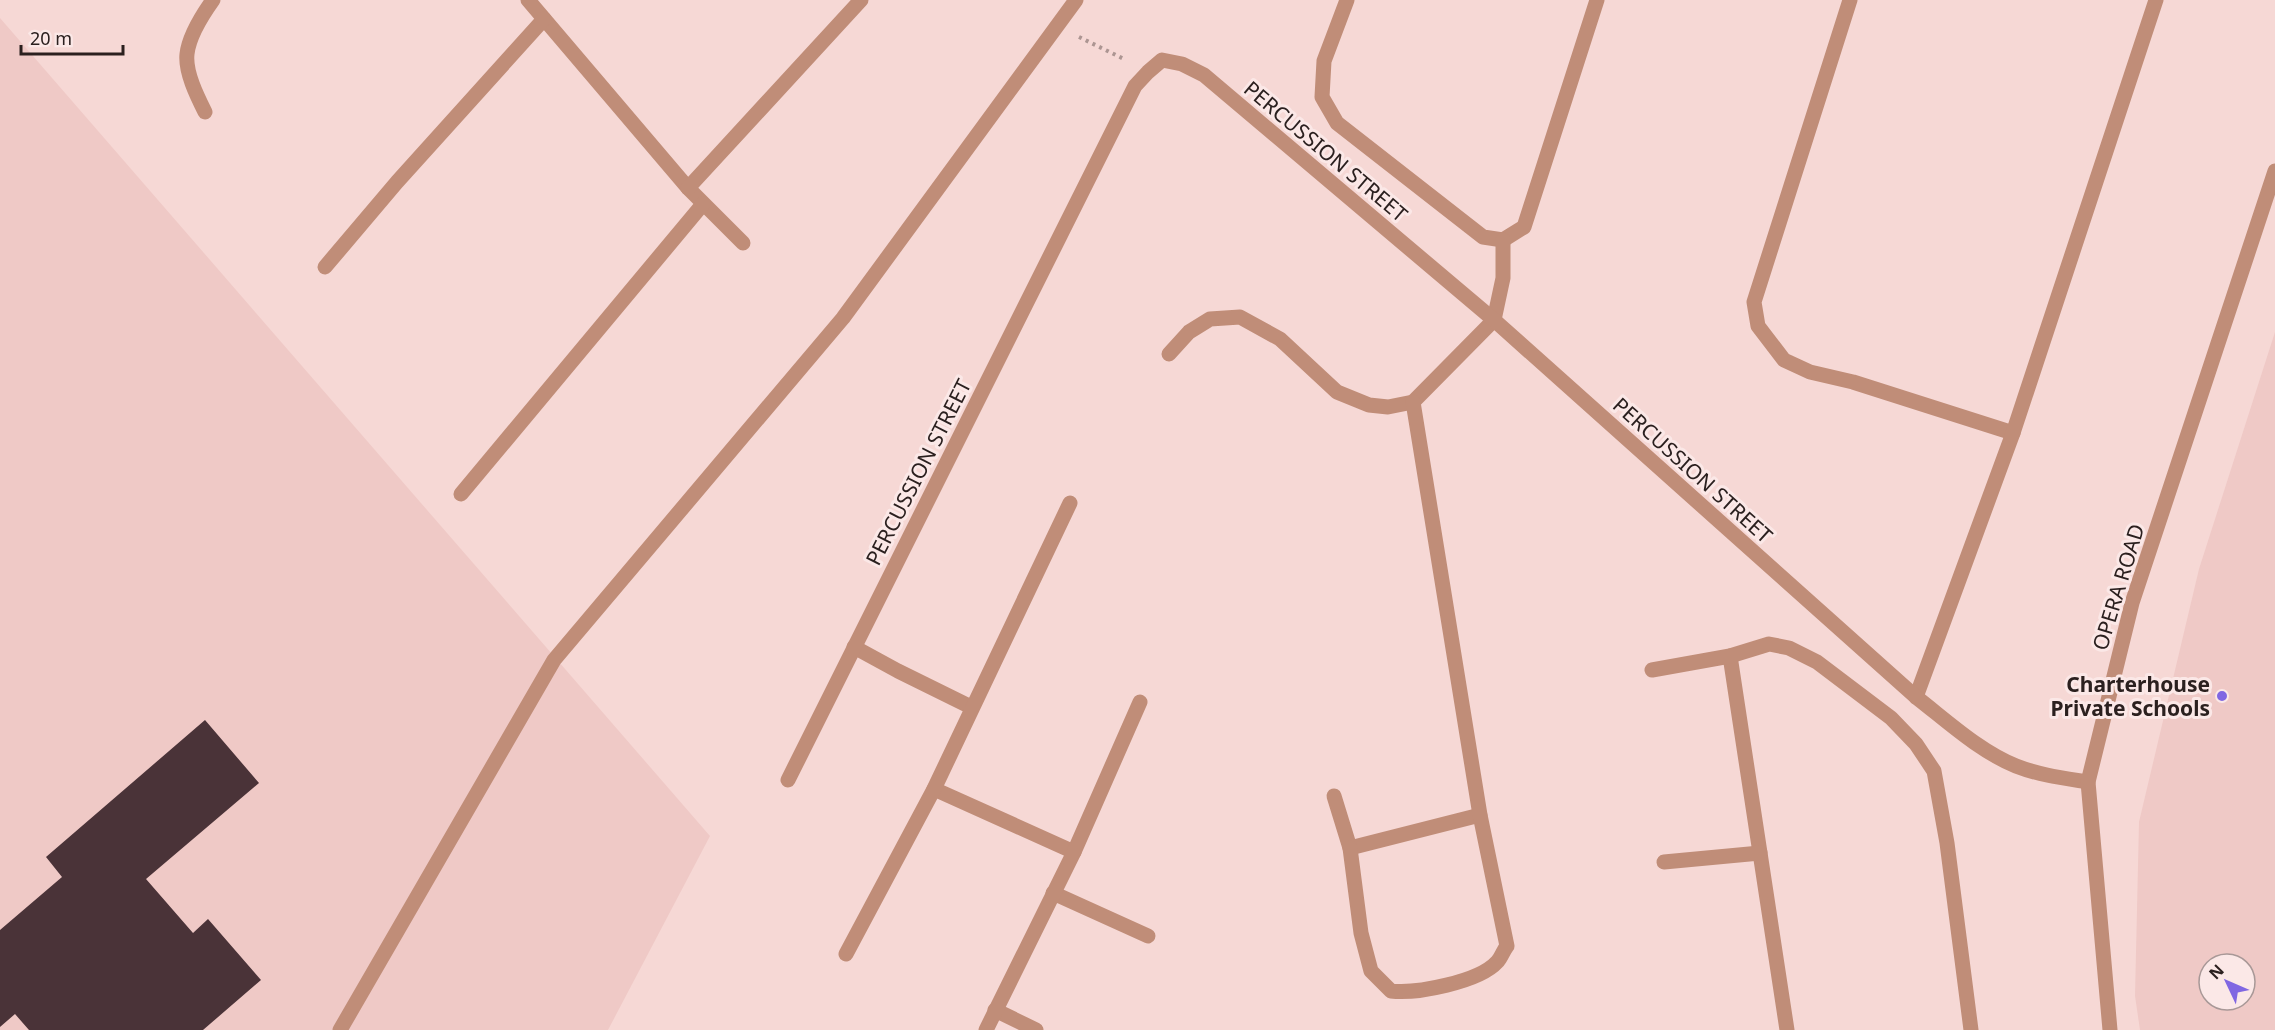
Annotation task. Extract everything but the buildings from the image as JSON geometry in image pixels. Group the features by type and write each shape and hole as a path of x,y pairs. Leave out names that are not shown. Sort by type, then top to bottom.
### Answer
{"street":[{"path":"205,112 193,90 187,54 199,20 213,0"},
{"path":"528,0 688,188 743,243"},
{"path":"688,188 861,0"},
{"path":"340,1030 554,660 843,318 1076,0"},
{"path":"1347,0 1324,61 1322,97 1337,123 1483,237 1503,240 1524,226 1597,0"},
{"path":"1850,0 1754,302 1758,326 1784,360 1810,372 1853,382 2013,433"},
{"path":"1916,698 2013,433 2156,0"},
{"path":"325,267 397,182 544,19"},
{"name":"PERCUSSION STREET","path":"788,780 1135,86 1162,60 1182,64 1204,75 1494,320 1916,698 1981,747 2014,765 2048,776 2088,782"},
{"name":"OPERA ROAD","path":"2110,1030 2088,782 2132,603 2270,200 2275,171"},
{"path":"461,494 703,204"},
{"path":"1169,354 1190,332 1210,319 1240,317 1280,339 1337,392 1369,405 1388,407 1413,402 1494,320 1503,279 1503,240"},
{"path":"1334,796 1350,848 1361,933 1371,971 1390,991 1406,993 1474,978 1496,962 1507,946 1480,815 1413,402"},
{"path":"846,954 934,789 1070,503"},
{"path":"1652,670 1730,656 1769,644 1789,648 1817,662 1891,718 1916,744 1934,771 1947,843 1971,1030"},
{"path":"854,647 971,707"},
{"path":"1730,656 1787,1030"},
{"path":"986,1030 1074,852 1140,702"},
{"path":"934,789 1074,852"},
{"path":"1350,848 1480,815"},
{"path":"1664,862 1760,853"},
{"path":"1053,893 1148,936"},
{"path":"995,1010 1036,1030"}],"path":[{"path":"1056,26 1148,72"}],"shaded area":[{"path":"0,18 710,836 608,1030 0,1030"},
{"name":"Charterhouse Private Schools","path":"2275,332 2275,1030 2140,1030 2135,996 2139,822 2199,569"}],"place":[{"name":"Charterhouse Private Schools","path":"2222,696"}]}
